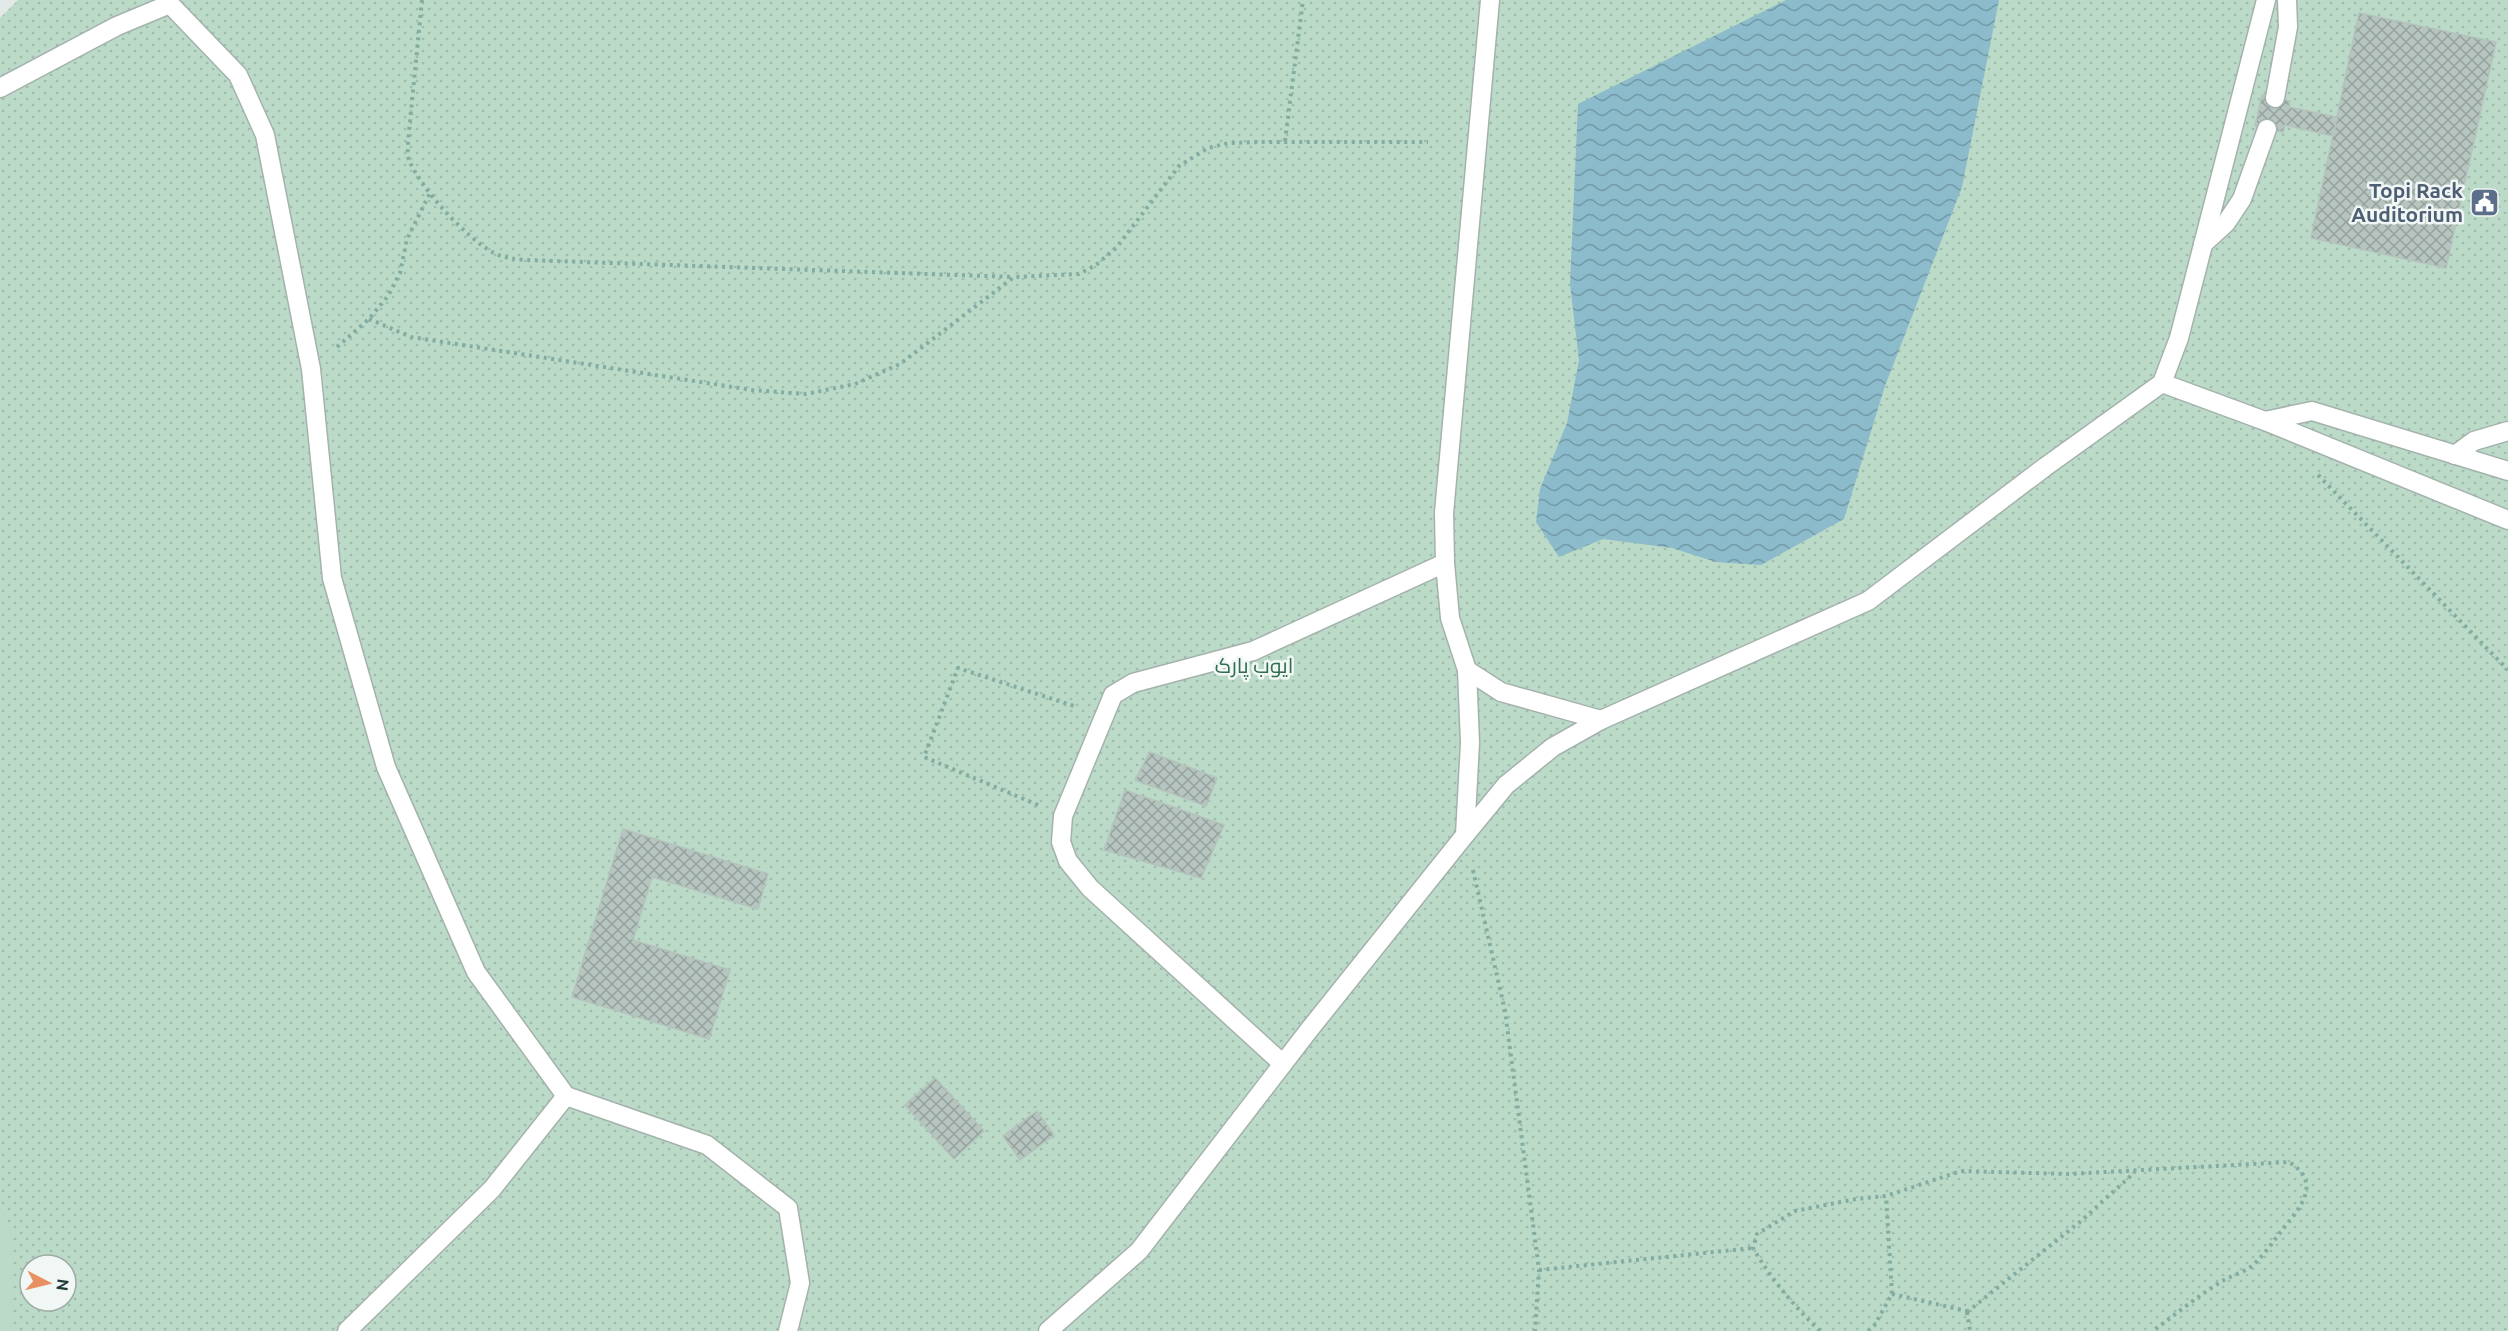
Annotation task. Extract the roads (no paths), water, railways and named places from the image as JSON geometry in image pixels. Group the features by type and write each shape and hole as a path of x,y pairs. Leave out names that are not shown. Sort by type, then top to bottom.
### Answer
{"street":[{"path":"1464,835 1470,743 1467,670 1450,618 1445,563 1444,513 1490,0"},
{"path":"1048,1331 1139,1251 1283,1064 1506,785 1553,747 1601,720 1868,601 2045,467 2162,383 2180,338 2266,0"},
{"path":"2275,98 2288,27 2288,0"},
{"path":"0,88 117,26 168,2 238,75 265,135 312,369 332,578 386,767 476,972 566,1096 707,1145 788,1209 800,1282 788,1331"},
{"path":"2203,244 2226,223 2242,199 2267,129"},
{"path":"2162,383 2265,421 2508,520"},
{"path":"2265,421 2312,411 2508,471"},
{"path":"2455,455 2474,441 2508,431"},
{"path":"1283,1064 1090,888 1068,861 1062,842 1063,816 1113,695 1133,683 1253,651 1445,563"},
{"path":"1467,670 1502,692 1601,720"},
{"path":"347,1331 492,1190 566,1096"}],"water":[{"path":"1786,0 1999,0 1962,187 1885,386 1844,519 1761,565 1716,562 1672,548 1603,539 1559,557 1536,522 1540,489 1567,423 1579,360 1570,284 1578,104"}],"place":[{"name":"Topi Rack Auditorium","path":"2484,203"}],"park label":[{"name":"ایوب پارک","path":"1254,666"}]}
